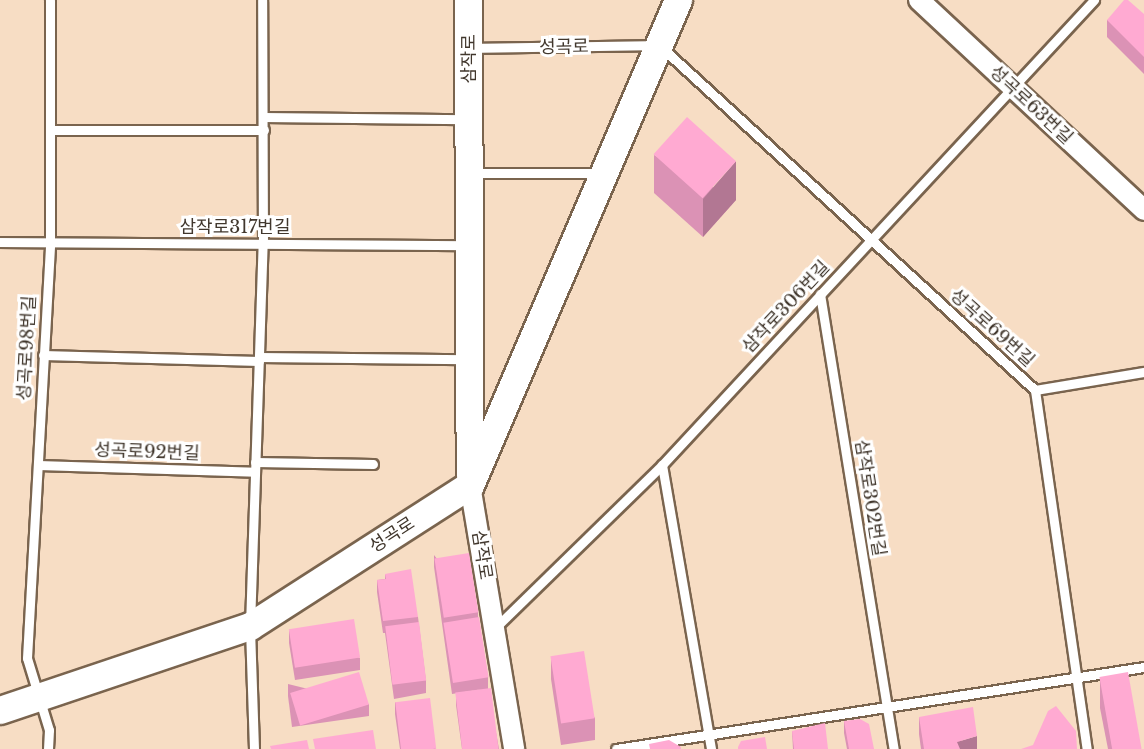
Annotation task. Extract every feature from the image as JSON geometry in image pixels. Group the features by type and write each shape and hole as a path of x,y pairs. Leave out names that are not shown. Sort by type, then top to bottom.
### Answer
{"street":[{"name":"삼작로","path":"468,0 470,485 514,749"},
{"path":"470,485 678,0"},
{"name":"성곡로63번길","path":"919,0 1144,210"},
{"name":"성곡로","path":"0,710 250,626 470,485"}],"lane":[{"name":"성곡로98번길","path":"48,749 49,730 27,658 50,242 50,0"},
{"path":"254,749 250,626 263,244 262,0"},
{"name":"삼작로306번길","path":"494,629 662,465 1094,0"},
{"name":"성곡로","path":"469,48 659,45"},
{"name":"성곡로69번길","path":"659,45 1035,390 1087,749"},
{"path":"263,117 469,119"},
{"path":"50,130 264,130"},
{"path":"469,173 604,173"},
{"name":"삼작로317번길","path":"0,242 470,245"},
{"name":"삼작로302번길","path":"820,294 894,749"},
{"path":"43,355 259,359 470,359"},
{"path":"1035,390 1144,372"},
{"name":"성곡로92번길","path":"38,465 255,467 373,464"},
{"path":"662,465 711,749"},
{"path":"616,749 1144,667"}],"building":[{"path":"1124,0 1128,0 1144,14 1144,57 1107,20"},
{"path":"687,117 736,161 703,198 654,154"},
{"path":"469,553 478,612 444,618 434,558"},
{"path":"411,569 418,617 383,621 377,580 386,579 385,574"},
{"path":"479,617 489,677 453,683 443,623"},
{"path":"354,619 360,658 295,668 289,629"},
{"path":"419,622 426,681 392,685 385,626"},
{"path":"584,651 595,718 561,723 550,656"},
{"path":"359,672 369,705 300,726 290,693"},
{"path":"1128,672 1142,749 1112,749 1099,677"},
{"path":"491,688 498,749 462,749 455,692"},
{"path":"430,698 436,749 401,749 395,702"},
{"path":"1056,706 1076,731 1077,749 1021,749 1033,745 1048,711"},
{"path":"973,707 977,736 957,742 960,749 924,749 919,717"},
{"path":"860,719 869,724 874,749 849,749 844,721"},
{"path":"825,723 828,749 794,749 792,731"},
{"path":"373,730 376,749 315,749 313,739"},
{"path":"765,737 767,749 738,749 741,741"},
{"path":"307,740 309,749 271,749 270,746"},
{"path":"669,740 681,749 650,749 649,744"}]}
